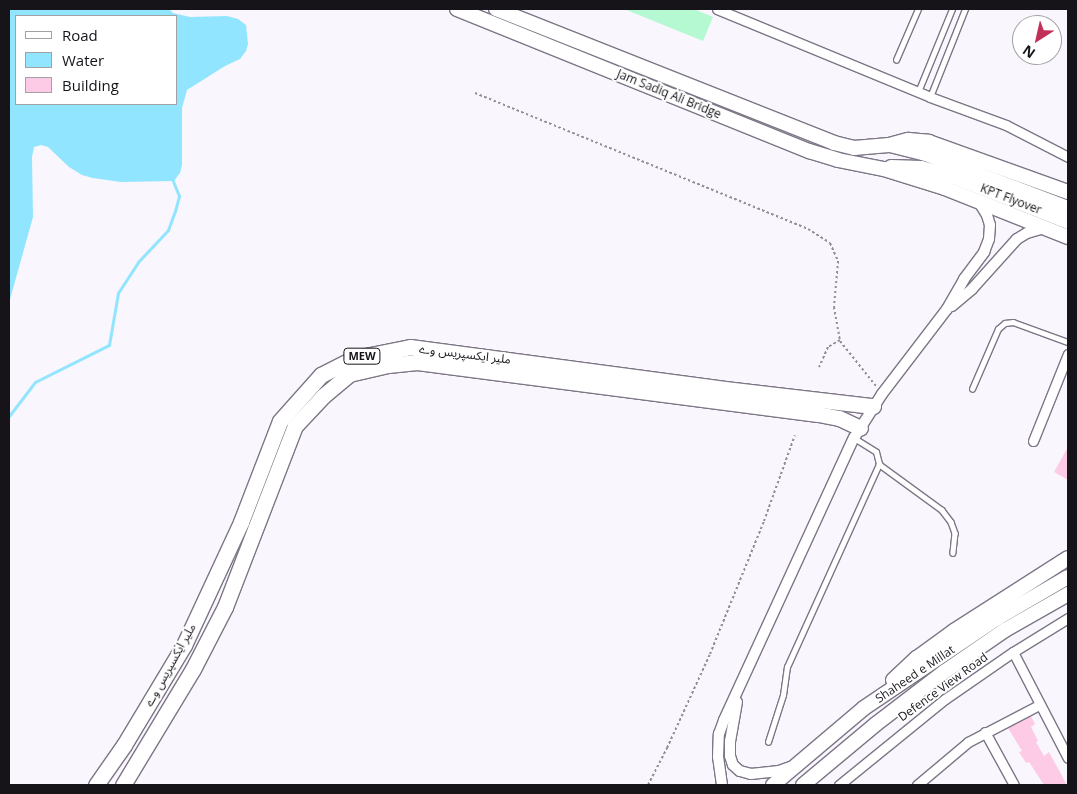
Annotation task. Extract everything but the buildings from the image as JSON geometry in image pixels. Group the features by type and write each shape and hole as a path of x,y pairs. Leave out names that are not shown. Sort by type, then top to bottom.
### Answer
{"highway":[{"name":"ملیر ایکسپریس وے","path":"96,785 124,744 184,645 241,522 280,421 321,374 355,358 410,347 725,389 878,400"},
{"name":"ملیر ایکسپریس وے","path":"123,785 193,669 225,607 295,426 323,396 349,374 388,365 417,362 818,414 839,418 857,433"}],"main road":[{"name":"Jam Sadiq Ali Bridge","path":"457,9 810,151 838,160 884,169"},
{"name":"Jam Sadiq Ali Bridge","path":"496,9 834,143 854,148 889,145"},
{"path":"889,145 908,140 929,142 1068,192"},
{"path":"889,145 923,153 954,171"},
{"path":"884,169 897,166 954,171"},
{"path":"884,169 945,188 1068,237"},
{"name":"KPT Flyover","path":"954,171 1068,208"},
{"name":"KPT Flyover","path":"954,171 1068,222"},
{"path":"864,708 917,658 990,606 1068,558"},
{"name":"Shaheed e Millat","path":"772,785 864,708 996,619 1065,579"},
{"name":"Shaheed e Millat","path":"804,785 876,724 944,672 1006,630 1068,594"}],"street":[{"path":"717,9 930,97 1006,125 1068,157"},
{"path":"722,785 718,757 719,734 857,433 878,400 947,310 964,279 984,252 989,239 987,215 979,202"},
{"path":"947,310 972,289 1017,239 1027,233 1045,228"},
{"path":"1033,441 1068,354"},
{"name":"Defence View Road","path":"839,785 945,699 1012,652 1068,618"},
{"path":"1012,652 1068,758"},
{"path":"738,694 730,742 730,756 733,765 740,771 763,774 778,771 799,763"},
{"path":"917,785 968,742 1039,705"},
{"path":"985,732 1014,785"}],"lane":[{"path":"896,60 918,9"},
{"path":"918,92 952,9"},
{"path":"930,97 965,9"},
{"path":"972,389 998,329 1005,324 1013,322 1068,342"},
{"path":"768,742 783,695 787,667 879,464 876,452 857,433"},
{"path":"879,464 942,510 951,522 955,533 953,553"}],"path":[{"path":"476,93 819,235 830,243 838,261 834,307 840,340 878,400"},
{"path":"819,367 828,347 840,340"},
{"path":"648,785 710,654 764,521 795,435"}],"green space":[{"path":"624,9 694,9 713,17 703,41"}],"water":[{"path":"9,9 169,9 173,13 190,17 227,16 238,19 246,25 248,44 246,51 240,59 225,66 187,90 182,108 182,165 180,173 174,181 121,182 93,178 82,175 69,167 48,147 41,145 34,147 32,157 33,217 9,303"}],"waterway":[{"path":"9,416 35,382 109,345 118,293 138,262 168,230 179,196 172,179"}]}
